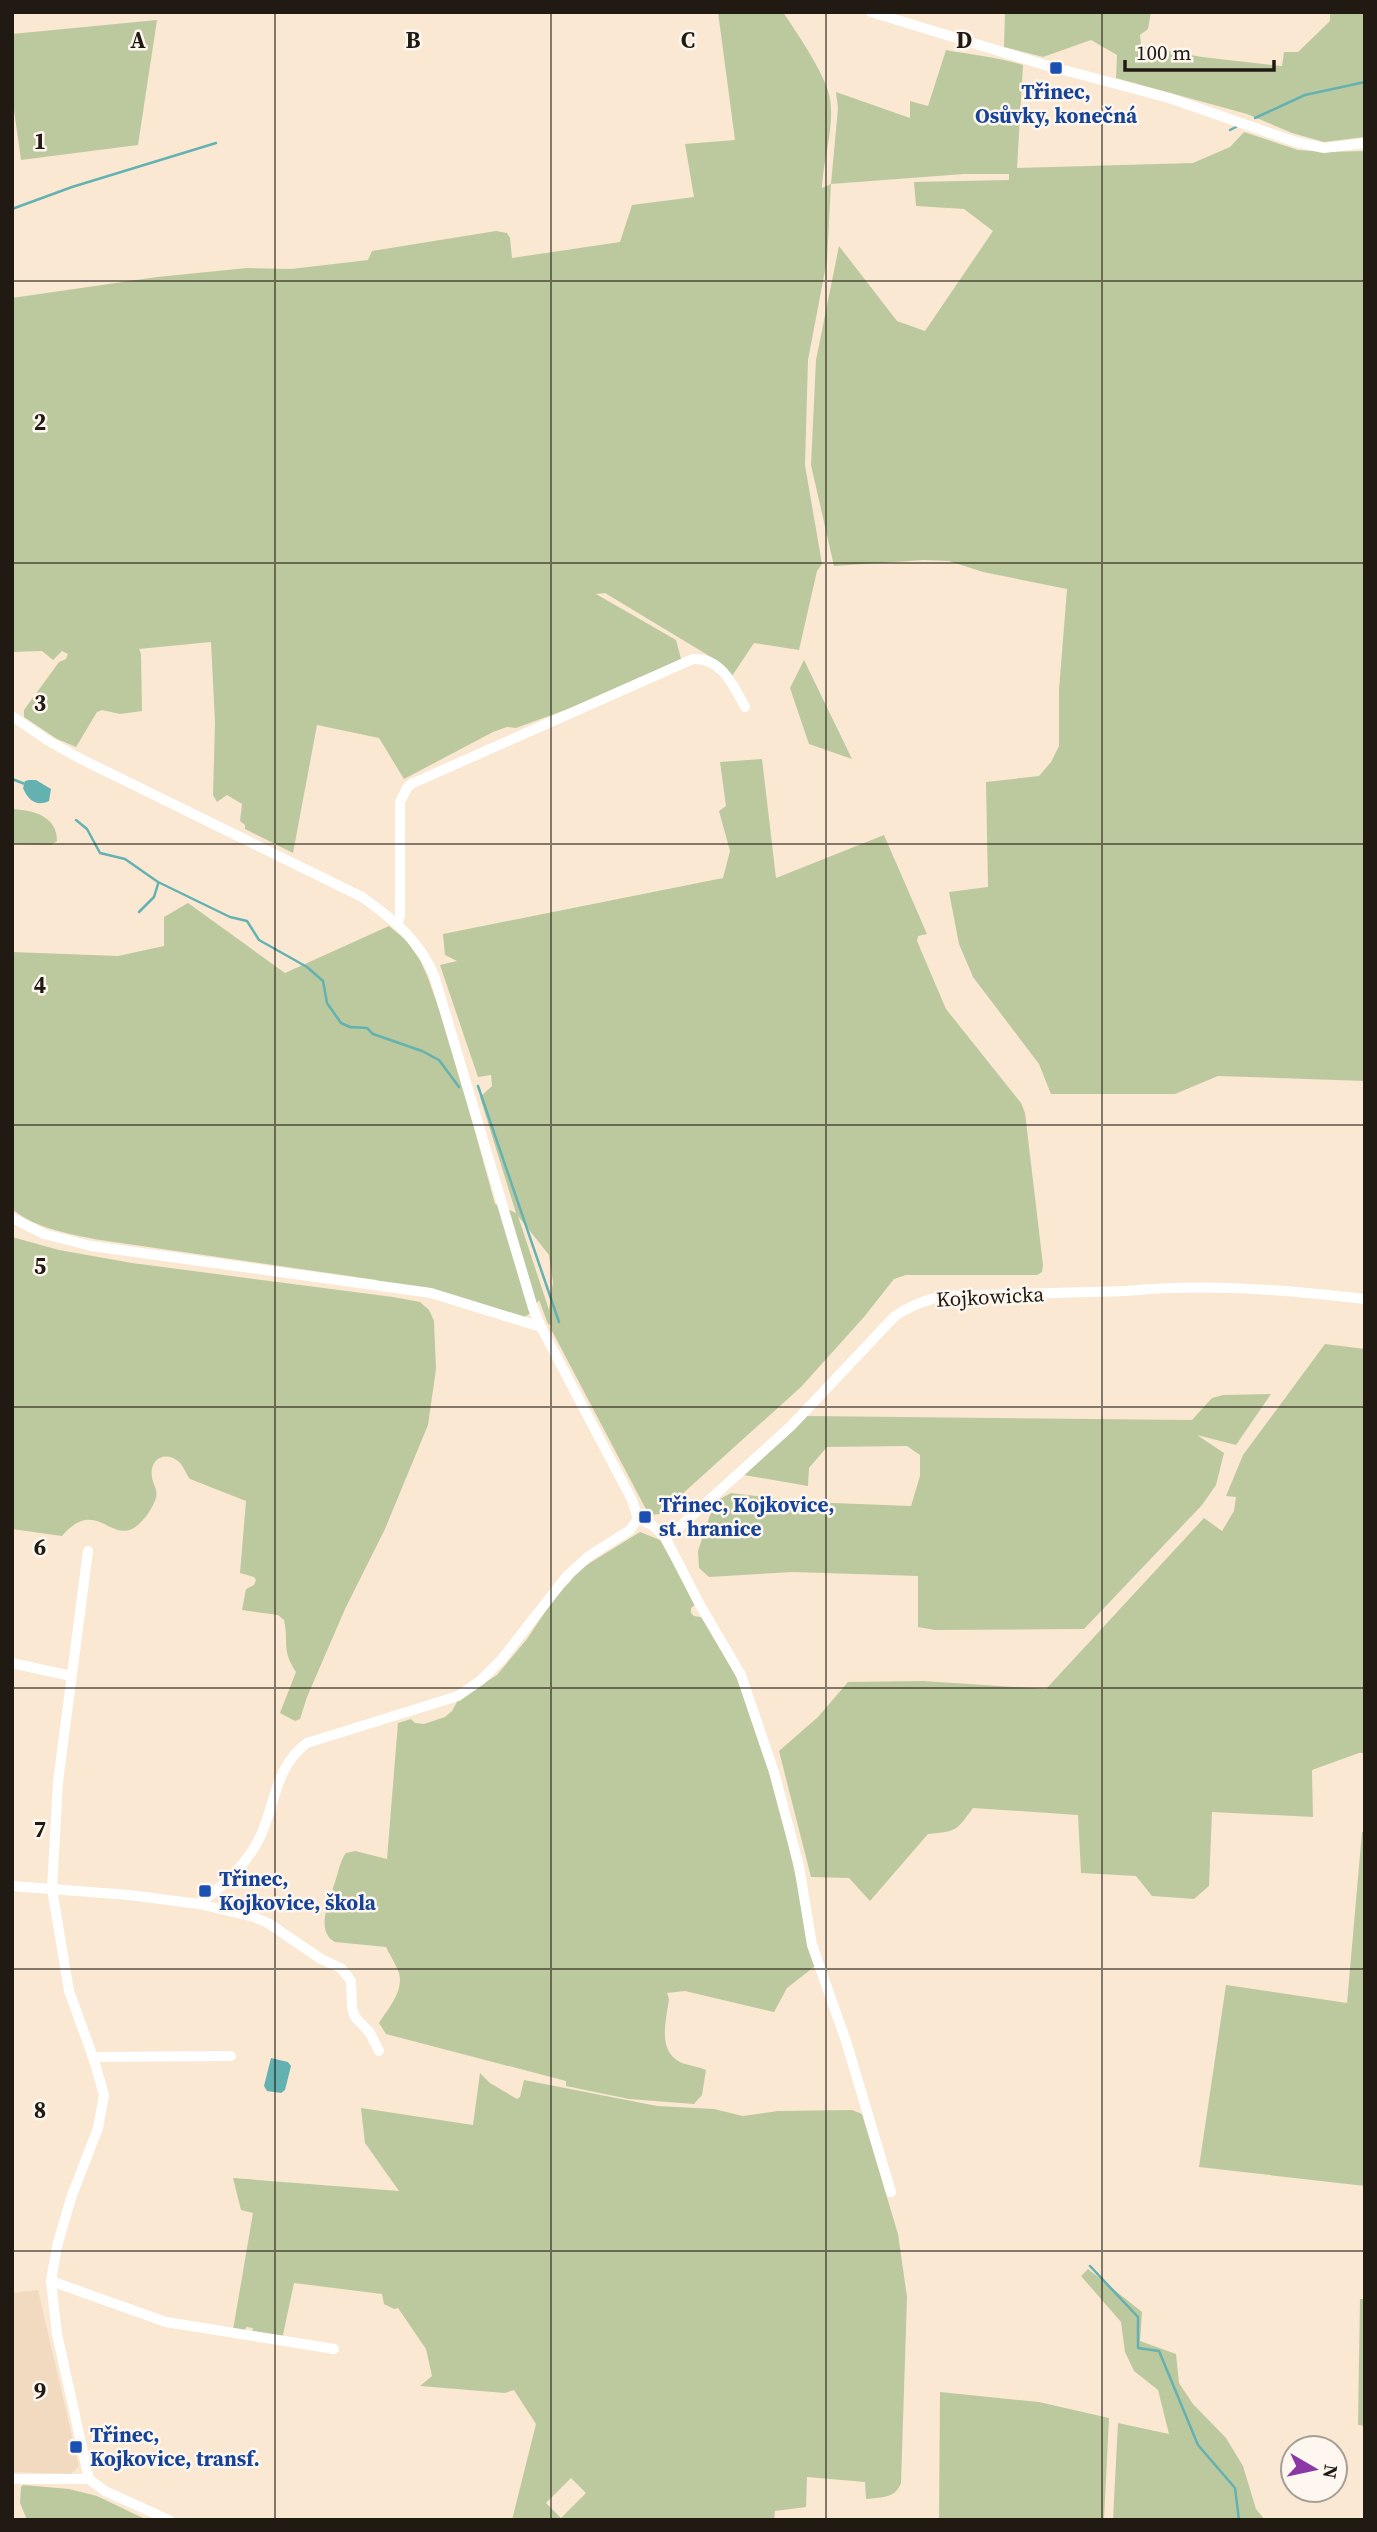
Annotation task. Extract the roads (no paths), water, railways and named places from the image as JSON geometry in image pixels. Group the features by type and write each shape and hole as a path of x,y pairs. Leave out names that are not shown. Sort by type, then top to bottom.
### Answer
{"street":[{"path":"871,12 1045,65 1169,98 1296,142 1324,148 1365,144"},
{"path":"398,923 400,802 411,784 693,659 708,661 726,673 745,707"},
{"path":"12,716 77,757 362,897 398,923 417,944 434,975 533,1308 541,1327 632,1500 638,1519 652,1525 665,1536 699,1605 741,1675 774,1772 799,1867 812,1945 846,2041 891,2192"},
{"path":"12,1217 44,1234 91,1246 431,1293 541,1327"},
{"name":"Kojkowicka","path":"665,1536 675,1531 791,1426 895,1316 927,1299 943,1296 1157,1288 1291,1292 1365,1299"},
{"path":"199,1904 247,1859 263,1831 278,1782 290,1757 307,1743 458,1696 481,1680 501,1660 566,1577 589,1556 630,1530 638,1519"},
{"path":"88,1551 58,1782 52,1889 69,1992 104,2095 98,2128 71,2198 57,2246 51,2281 57,2334 89,2479"},
{"path":"12,1663 71,1676"},
{"path":"12,1886 129,1895 199,1904 268,1923 321,1959 341,1968 351,1981 355,2017 370,2033 379,2051"},
{"path":"93,2057 231,2056"},
{"path":"51,2281 166,2322 334,2350"},
{"path":"12,2479 89,2479 105,2491 169,2520"}],"water":[{"path":"36,780 51,789 49,801 36,803 27,796 23,788 25,781"},
{"path":"271,2058 288,2062 291,2066 285,2090 281,2093 267,2091 264,2086"}],"waterway":[{"path":"1255,118 1305,95 1365,82"},
{"path":"1230,130 1236,127"},
{"path":"12,209 72,187 216,143"},
{"path":"12,779 25,784"},
{"path":"76,820 87,829 100,853 125,859 158,882 230,917 247,921 259,940 307,967 323,981 327,1003 341,1023 350,1027 367,1028 373,1034 422,1051 439,1060 459,1087"},
{"path":"139,912 154,897 158,884"},
{"path":"478,1086 559,1322"},
{"path":"1090,2266 1138,2317 1138,2348 1159,2351 1198,2445 1235,2488 1239,2520"}],"place":[{"name":"Třinec, Osůvky, konečná","path":"1056,68"},
{"name":"Třinec, Kojkovice, st. hranice","path":"645,1517"},
{"name":"Třinec, Kojkovice, škola","path":"205,1891"},
{"name":"Třinec, Kojkovice, transf.","path":"76,2447"}]}
